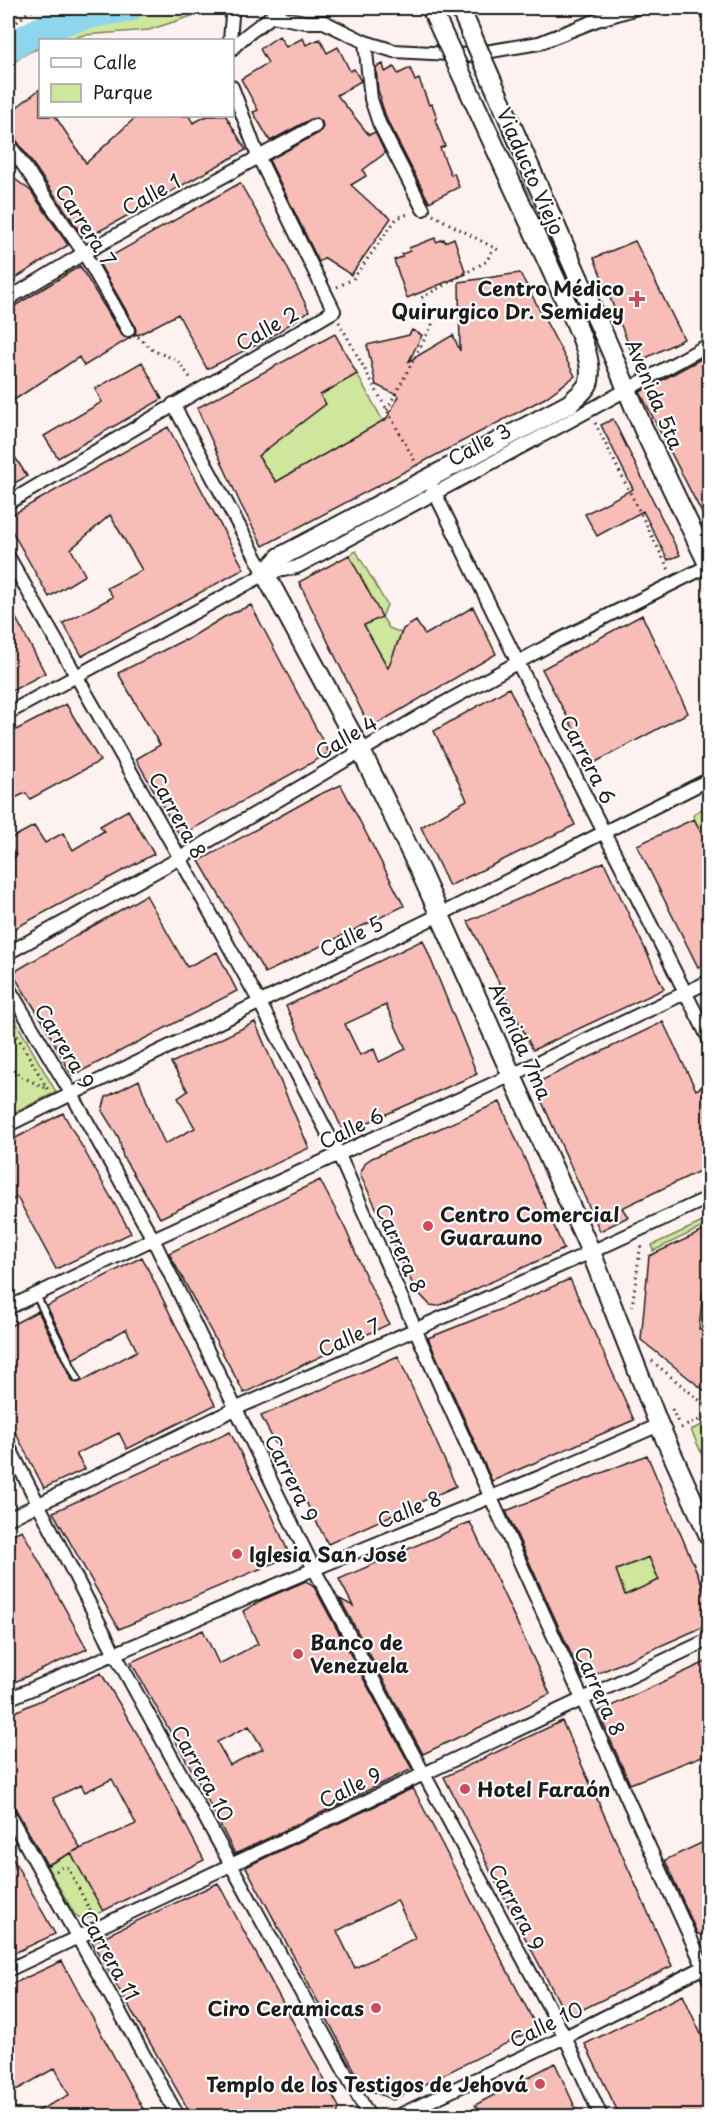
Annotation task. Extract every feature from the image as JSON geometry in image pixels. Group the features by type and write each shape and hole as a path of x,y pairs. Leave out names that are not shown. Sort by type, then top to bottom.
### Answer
{"street":[{"path":"230,8 230,39"},
{"name":"Viaducto Viejo","path":"431,8 588,355"},
{"name":"Viaducto Viejo","path":"460,8 575,270"},
{"path":"234,46 242,36 277,12 304,22 324,22 365,42 394,51 468,55 539,43 597,20 637,8"},
{"path":"365,42 371,99 379,123 423,209"},
{"path":"234,92 258,156 334,311"},
{"name":"Calle 1","path":"8,299 84,253 315,126"},
{"name":"Carrera 7","path":"8,143 84,253 128,330"},
{"name":"Avenida 5ta","path":"575,270 643,428 709,566"},
{"name":"Calle 2","path":"8,503 198,389 334,311"},
{"name":"Calle 3","path":"426,479 627,389 710,344"},
{"name":"Calle 3","path":"8,713 265,574 280,557 568,404 588,384 590,372 588,355"},
{"path":"173,404 265,574"},
{"name":"Carrera 6","path":"426,479 710,1041"},
{"name":"Carrera 8","path":"8,556 180,858 259,1001 339,1155 582,1700 706,1966 710,1981"},
{"name":"Calle 4","path":"8,952 180,858 361,751 421,711 709,566"},
{"name":"Avenida 7ma","path":"265,574 361,751 439,915 591,1252 659,1425 710,1538"},
{"name":"Calle 5","path":"8,1125 439,915 710,779"},
{"name":"Calle 6","path":"8,1308 710,981"},
{"name":"Carrera 9","path":"8,987 153,1239 314,1569 565,2037 601,2116"},
{"name":"Calle 7","path":"8,1519 237,1408 710,1197"},
{"name":"Calle 8","path":"8,1699 114,1652 491,1497 659,1425"},
{"name":"Carrera 10","path":"8,1446 114,1652 369,2116"},
{"name":"Calle 9","path":"8,1970 710,1639"},
{"name":"Carrera 11","path":"8,1813 178,2116"},
{"name":"Calle 10","path":"398,2116 565,2037 706,1966"}],"lane":[{"path":"36,1294 77,1378"}],"path":[{"path":"8,30 27,13 38,8"},
{"path":"325,293 353,279 397,218 423,209 500,251"},
{"path":"387,410 432,325 421,298 487,261 493,248"},
{"path":"334,311 426,479"},
{"path":"128,330 154,351 177,360 198,389"},
{"path":"592,416 670,572"},
{"path":"8,1020 48,1092 45,1087 8,1073"},
{"path":"8,1065 22,1077"},
{"path":"632,1307 641,1241"},
{"path":"652,1361 710,1409"},
{"path":"681,1428 710,1415"},
{"path":"51,1873 63,1867 68,1868 93,1916"}],"green space":[{"path":"71,8 211,8 149,30 84,35 70,39 39,39 39,48 8,66 8,25 20,37"},
{"path":"357,374 383,421 276,482 258,456 320,395"},
{"path":"356,551 387,605 382,617 389,628 401,633 396,646 398,685 364,625 381,617 349,555"},
{"path":"709,805 709,849 693,816"},
{"path":"8,1008 56,1092 8,1116"},
{"path":"709,1219 709,1224 653,1251 652,1245"},
{"path":"709,1422 709,1470 691,1430"},
{"path":"649,1557 666,1599 625,1595 616,1570"},
{"path":"71,1853 103,1911 84,1920 75,1915 47,1866"}],"building":[{"path":"279,36 286,47 303,38 306,45 320,39 327,53 338,47 350,71 354,69 361,81 337,95 369,135 375,132 385,153 363,170 366,176 351,185 391,218 351,275 325,258 319,262 269,160 319,133 323,127 322,122 316,118 311,119 270,141 253,112 258,110 241,79 268,63 260,49"},
{"path":"383,64 385,72 394,67 398,74 410,68 415,81 419,79 429,105 432,104 437,118 435,119 445,146 440,148 451,175 454,173 459,187 429,202 387,120 380,99 376,67"},
{"path":"39,90 39,117 56,117 86,163 136,117 190,117 193,123 205,117 227,117 246,150 85,239 15,138 8,133 8,114"},
{"path":"8,174 31,191 68,245 8,283"},
{"path":"240,183 279,251 309,311 266,340 207,369 178,314 134,336 135,326 99,263"},
{"path":"435,238 436,242 444,239 445,242 454,238 466,274 407,298 394,260 410,251 409,248"},
{"name":"Centro Médico Quirurgico Dr. Semidey","path":"635,241 684,339 636,363 594,258"},
{"path":"80,266 121,334 130,338 84,366 79,357 8,404 8,310"},
{"path":"520,273 575,376 545,398 263,546 241,505 197,408 335,334 357,374 320,395 326,404 258,456 276,482 384,420 385,422 399,396 376,385 367,345 409,335 412,330 422,335 409,361 453,335 460,351 459,282"},
{"path":"710,354 710,529 640,392"},
{"path":"142,362 162,399 58,458 44,436 102,402 95,389"},
{"path":"613,419 680,555 668,560 643,511 597,536 585,514 633,489 601,425"},
{"path":"168,427 244,569 82,656 63,623 113,597 107,588 142,570 110,515 71,549 85,575 49,597 8,524 8,517"},
{"path":"8,446 27,476 8,487"},
{"path":"349,555 382,617 364,625 388,668 403,629 416,621 425,635 473,607 496,654 370,728 299,582"},
{"path":"8,603 45,673 8,693"},
{"path":"251,605 329,753 180,836 136,759 160,745 118,673 185,641 224,617"},
{"path":"642,615 688,713 592,764 542,669"},
{"path":"509,688 575,825 449,886 421,827 467,800 434,731"},
{"path":"66,704 100,761 30,799 26,793 8,801 8,734"},
{"path":"341,785 404,906 265,973 199,861 318,795"},
{"path":"128,810 154,854 8,932 8,862 16,856 8,840 34,826 45,843 63,833 73,850 104,831 100,826"},
{"path":"694,819 710,849 710,962 698,967 637,845"},
{"path":"604,862 664,989 533,1050 468,921"},
{"path":"146,895 187,967 217,952 237,991 72,1076 42,1020 12,973"},
{"path":"423,940 477,1074 344,1133 286,1006","holes":["386,1005 406,1049 379,1062 374,1049 360,1055 345,1024"]},
{"path":"255,1022 309,1148 160,1218 123,1157 119,1138 102,1111 106,1097 139,1080 165,1144 195,1128 178,1098 188,1091 171,1063"},
{"path":"663,1022 696,1090 705,1085 710,1095 710,1166 622,1208 628,1217 600,1231 534,1084"},
{"path":"500,1102 564,1249 438,1306 430,1305 415,1289 360,1174 366,1162 372,1158"},
{"path":"63,1113 131,1233 56,1269 17,1197 8,1203 8,1142"},
{"path":"320,1180 346,1230 389,1324 244,1393 169,1253"},
{"path":"710,1228 710,1291 703,1290 699,1329 710,1335 710,1395 641,1340 649,1256"},
{"path":"142,1257 215,1405 127,1449 119,1433 76,1454 85,1469 44,1488 8,1418 8,1327 38,1311 72,1380 76,1383 80,1382 137,1351 126,1329 73,1359 47,1306"},
{"path":"570,1279 634,1420 492,1481 428,1338"},
{"path":"398,1356 456,1486 328,1544 261,1416"},
{"path":"230,1432 290,1556 119,1629 53,1512"},
{"path":"647,1455 710,1603 710,1624 583,1680 506,1511","holes":["649,1557 659,1580 625,1595 616,1570"]},
{"path":"470,1522 550,1694 423,1754 340,1599 353,1606 339,1579"},
{"path":"22,1530 87,1649 8,1685 8,1536"},
{"path":"306,1581 313,1585 412,1769 235,1854 198,1781 131,1662 203,1630 219,1664 258,1644 243,1611","holes":["249,1726 263,1749 230,1765 217,1742"]},
{"path":"710,1660 710,1753 630,1784 598,1712"},
{"path":"101,1673 141,1740 204,1860 103,1911 71,1853 47,1865 8,1795 8,1715","holes":["112,1779 136,1824 73,1852 80,1848 53,1798 81,1785 85,1792"]},
{"path":"562,1721 672,1966 567,2017 491,1873 444,1777"},
{"path":"413,1788 537,2028 393,2100 364,2088 246,1867","holes":["397,1900 415,1938 355,1968 337,1931"]},
{"path":"710,1839 710,1939 697,1933 665,1860"},
{"path":"8,1850 55,1934 8,1956"},
{"path":"218,1883 339,2107 337,2116 192,2116 92,1942"},
{"path":"62,1961 147,2116 28,2116 69,2095 55,2068 8,2095 8,1986"},
{"path":"683,1995 710,2054 710,2116 620,2116 585,2044"},
{"name":"Templo de los Testigos de Jehová","path":"555,2063 579,2116 483,2116 475,2105"}],"waterway":[{"path":"8,49 51,26 96,13 129,8"}],"place":[{"name":"Centro Médico Quirurgico Dr. Semidey","path":"637,299"},
{"name":"Centro Comercial Guarauno","path":"428,1226"},
{"name":"Iglesia San José","path":"237,1554"},
{"name":"Banco de Venezuela","path":"298,1654"},
{"name":"Hotel Faraón","path":"465,1789"},
{"name":"Ciro Ceramicas","path":"376,2008"},
{"name":"Templo de los Testigos de Jehová","path":"540,2084"}]}
